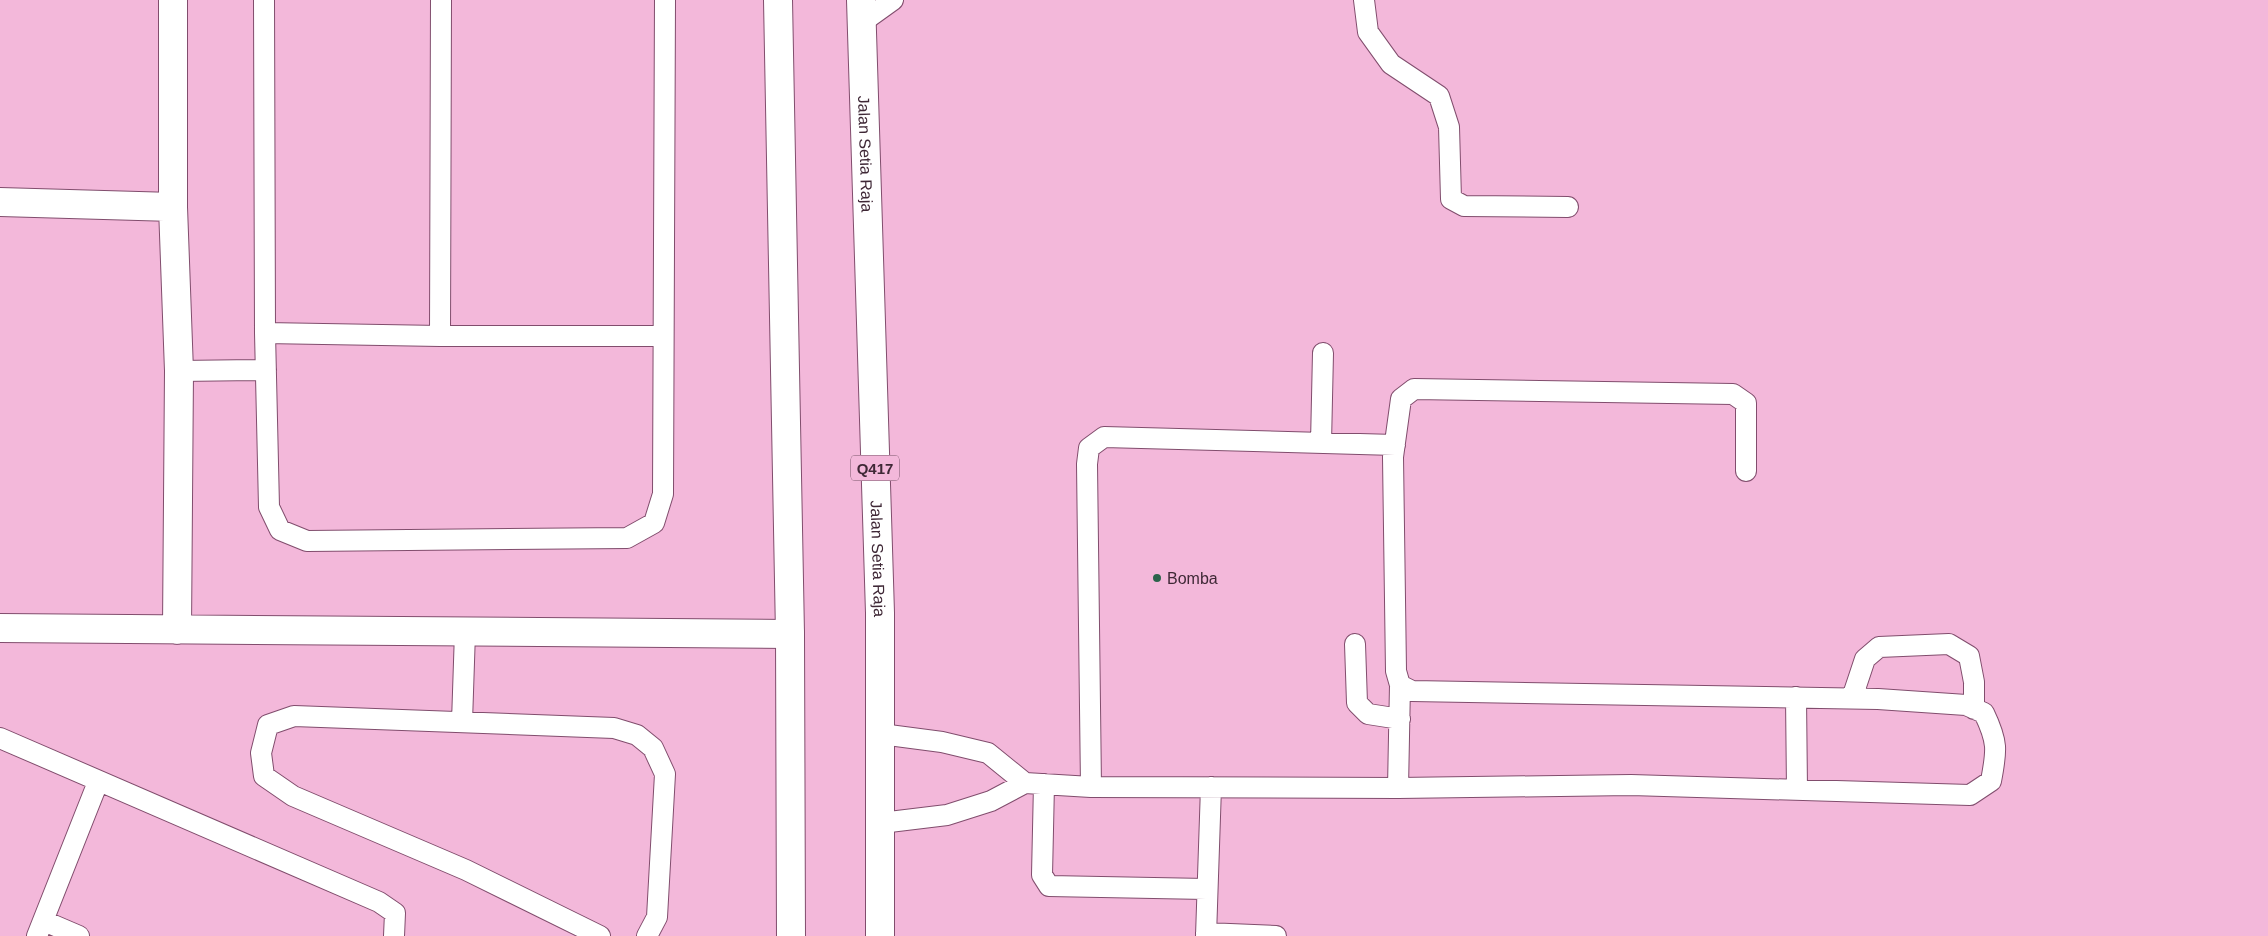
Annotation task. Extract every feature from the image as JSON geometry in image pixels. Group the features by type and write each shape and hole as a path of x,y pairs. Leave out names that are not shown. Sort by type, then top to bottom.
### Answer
{"main road":[{"path":"173,0 174,207 179,371 177,630"},
{"path":"778,0 790,634 791,936"},
{"name":"Jalan Setia Raja","path":"861,12 880,613 880,936"},
{"path":"0,202 174,207"},
{"path":"0,628 790,634"}],"lane":[{"path":"264,0 265,333 269,507 280,530 307,541 627,538 654,523 663,494 665,0"},
{"path":"440,336 441,0"},
{"path":"861,12 893,0"},
{"path":"1364,0 1368,32 1391,64 1439,96 1448,127 1451,199 1464,206 1568,207"},
{"path":"265,333 440,336 663,336"},
{"path":"1321,443 1323,353"},
{"path":"179,371 266,370"},
{"path":"1398,788 1400,685 1396,671 1394,445 1401,399 1414,389 1733,394 1746,403 1746,471"},
{"path":"1091,787 1087,464 1089,448 1104,437 1394,445"},
{"path":"462,722 465,632"},
{"path":"1355,644 1357,703 1368,714 1400,719"},
{"path":"1852,698 1864,660 1879,646 1949,644 1970,656 1974,709"},
{"path":"881,823 947,815 1034,784 1091,787 1398,788 1631,785 1970,795 1992,781 1997,751 1995,734 1984,712 1966,705 1852,698 1412,691 1400,685"},
{"path":"1796,697 1796,790"},
{"path":"600,936 466,870 293,796 264,776 261,754 268,725 294,716 614,728 637,735 653,748 665,774 657,917 647,936"},
{"path":"881,734 942,742 988,753 1034,784"},
{"path":"0,738 379,902 395,913 394,936"},
{"path":"79,936 41,929 98,782"},
{"path":"1034,784 1042,875 1049,886 1206,889"},
{"path":"1210,787 1206,934 1276,936"}],"place":[{"name":"Bomba","path":"1157,578"}]}
